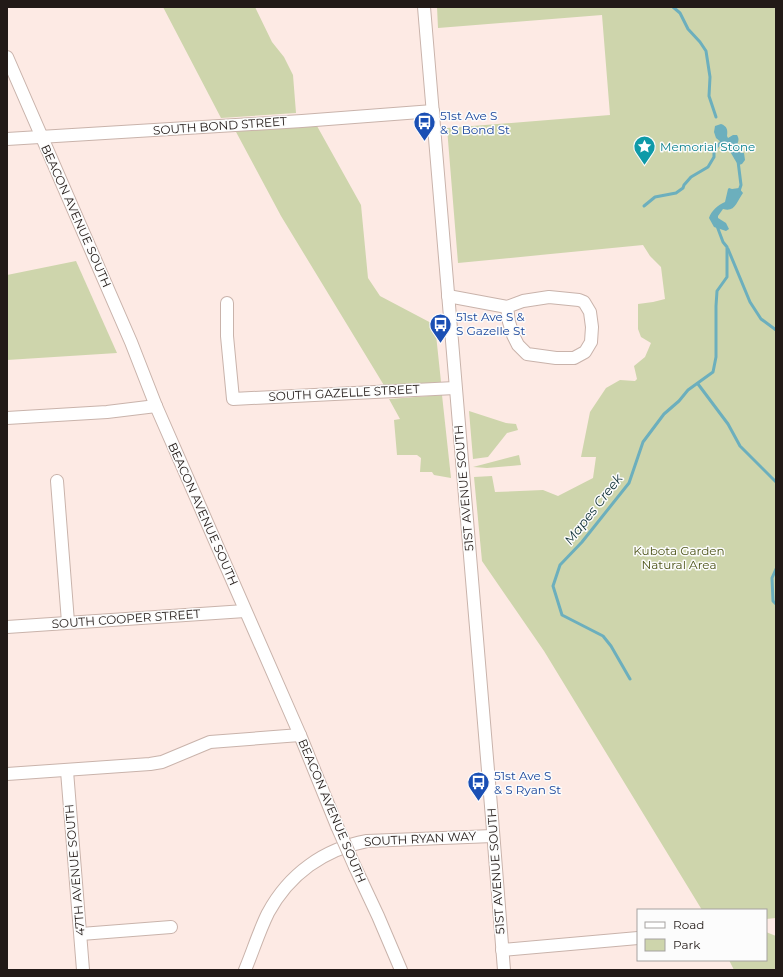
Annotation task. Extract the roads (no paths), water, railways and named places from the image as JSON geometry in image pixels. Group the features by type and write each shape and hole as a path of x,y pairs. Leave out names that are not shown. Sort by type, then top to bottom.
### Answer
{"street":[{"name":"51ST AVENUE SOUTH","path":"424,7 504,970"},
{"name":"BEACON AVENUE SOUTH","path":"7,57 131,342 156,406 300,735 337,826 401,970"},
{"name":"SOUTH BOND STREET","path":"7,139 42,138 433,111"},
{"path":"448,296 507,307 523,301 549,297 584,302 587,305 592,319 592,336 590,342 585,352 574,358 556,358 526,354 518,345 513,335 508,322 507,307"},
{"name":"SOUTH GAZELLE STREET","path":"227,303 227,336 233,399 455,388"},
{"path":"7,418 107,412 156,406"},
{"path":"57,482 68,622"},
{"name":"SOUTH COOPER STREET","path":"7,627 245,611"},
{"path":"7,774 67,771 156,763 162,762 200,744 211,741 300,735"},
{"name":"47TH AVENUE SOUTH","path":"67,771 83,970"},
{"name":"SOUTH RYAN WAY","path":"245,970 265,919 277,898 295,877 322,857 349,844 367,841 493,836"},
{"path":"81,934 171,927"},
{"path":"502,950 637,938"}],"water":[{"path":"721,124 727,128 728,138 733,135 737,135 739,140 736,147 739,152 744,153 745,160 742,164 737,164 728,148 716,138 714,132 715,126"},
{"path":"729,188 739,188 743,193 733,208 727,210 723,209 718,216 718,218 726,223 729,229 726,231 714,227 709,218 715,208 725,202"}],"waterway":[{"name":"Mapes Creek","path":"673,7 680,13 688,29 706,51 710,77 709,96 716,117"},
{"path":"644,206 655,197 676,193 683,188 691,177 708,167 714,157 714,150 724,139"},
{"name":"Mapes Creek","path":"738,161 741,185 739,191"},
{"name":"Mapes Creek","path":"630,679 611,646 603,636 562,615 553,586 560,565 582,542 629,483 643,442 664,414 679,401 688,390 713,372 716,357 717,291 727,277 727,247 723,242 717,226"},
{"path":"728,249 750,302 761,319 776,330"},
{"path":"698,384 728,424 740,446 776,482"},
{"path":"776,569 772,578 773,601 776,604"}],"place":[{"name":"51st Ave S & S Bond St","path":"424,142"},
{"name":"Memorial Stone","path":"645,166"},
{"name":"51st Ave S & S Gazelle St","path":"441,344"},
{"name":"51st Ave S & S Ryan St","path":"479,802"}],"park label":[{"name":"Kubota Garden Natural Area","path":"679,558"}]}
